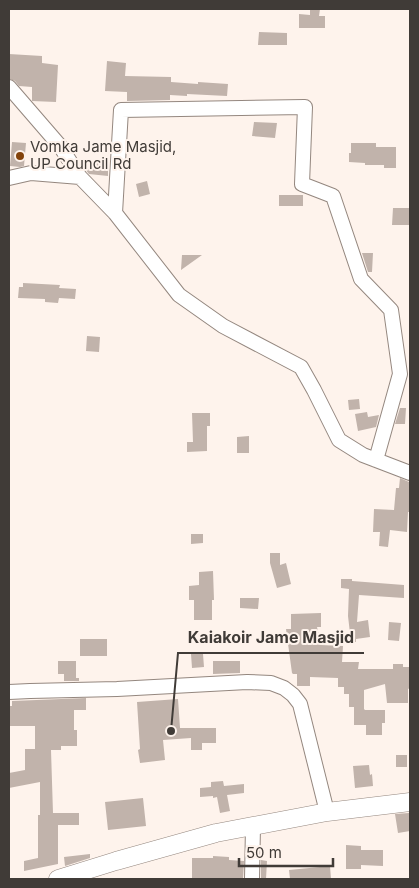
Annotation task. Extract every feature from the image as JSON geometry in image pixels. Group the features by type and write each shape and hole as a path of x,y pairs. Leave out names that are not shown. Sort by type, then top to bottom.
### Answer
{"street":[{"path":"9,87 60,146 80,177 115,213 179,295 223,326 301,367 339,440 363,455 410,473"},
{"path":"115,213 121,110 305,106 302,184 333,196 361,279 391,310 400,374 376,460"},
{"path":"9,178 31,173 80,177"},
{"path":"9,692 117,689 247,682 271,683 284,688 300,704 327,812"},
{"path":"58,879 207,835 327,812 410,802"},
{"path":"252,879 253,826"}],"building":[{"path":"310,9 320,9 319,16 325,16 325,28 299,28 299,14 310,15"},
{"path":"259,32 287,33 287,45 258,45"},
{"path":"9,54 42,56 42,63 58,65 56,102 32,101 32,87 19,86 10,79"},
{"path":"107,61 126,63 125,76 171,77 171,82 228,84 227,96 187,94 187,96 170,95 170,100 127,101 127,92 105,91"},
{"path":"254,122 277,123 275,138 252,136"},
{"name":"Vomka Jame Masjid, UP Council Rd","path":"12,142 26,143 24,166 10,166"},
{"path":"351,143 376,143 376,147 396,147 396,168 384,168 384,165 365,165 365,163 349,162"},
{"path":"86,162 108,164 108,176 89,174 85,169"},
{"path":"147,181 150,194 139,197 136,184"},
{"path":"279,195 303,195 303,206 279,206"},
{"path":"393,208 410,208 410,225 392,225"},
{"path":"362,253 373,253 372,272 368,272"},
{"path":"182,255 202,255 181,270"},
{"path":"23,283 60,285 59,288 76,289 75,299 59,298 58,303 45,302 45,299 18,298 19,287 23,287"},
{"path":"87,336 100,337 99,352 86,351"},
{"path":"359,399 360,409 349,410 348,400"},
{"path":"400,408 406,408 405,424 395,424"},
{"path":"367,412 368,417 379,415 376,427 358,431 355,414"},
{"path":"192,413 210,413 210,426 207,426 207,451 187,452 187,442 193,442"},
{"path":"249,436 249,453 237,453 237,437"},
{"path":"400,478 409,482 410,512 408,512 407,532 390,530 388,547 379,546 380,532 373,532 374,509 394,510 396,488 399,488"},
{"path":"191,534 203,534 203,543 191,544"},
{"path":"270,553 280,553 280,565 286,563 291,584 277,588 270,563"},
{"path":"213,571 214,600 212,600 212,620 194,620 194,600 189,600 189,586 199,585 199,572"},
{"path":"341,579 404,585 404,598 359,595 357,622 368,620 370,637 356,639 356,642 351,642 348,616 349,589 341,588"},
{"path":"240,598 259,598 258,609 240,608"},
{"path":"321,613 321,627 317,627 321,645 343,646 342,662 359,662 358,669 393,669 393,664 403,664 403,667 410,667 408,703 387,703 385,684 364,690 365,710 385,710 385,723 382,723 382,735 366,735 366,725 354,725 354,707 349,707 349,694 344,694 344,687 338,687 338,678 310,677 310,686 297,686 297,674 292,673 286,629 291,629 291,614"},
{"path":"389,622 401,623 399,641 388,640"},
{"path":"80,639 107,639 107,656 80,656"},
{"path":"191,654 203,654 204,667 192,668"},
{"path":"58,661 76,661 76,678 79,678 79,681 64,681 64,674 58,674"},
{"path":"213,661 240,661 240,673 213,674"},
{"path":"86,698 86,710 74,710 74,730 77,730 77,746 61,746 61,750 51,750 53,813 79,813 79,825 58,825 58,864 24,871 24,861 38,858 40,782 9,788 9,773 25,770 25,749 35,749 35,726 9,726 9,706 12,706 12,701"},
{"path":"178,699 180,728 216,728 216,743 202,743 202,750 191,750 191,738 163,740 165,760 140,763 137,702"},
{"path":"396,755 407,755 407,767 396,767"},
{"path":"369,765 373,786 355,788 353,766"},
{"path":"223,781 224,786 244,784 244,793 227,795 230,811 220,813 217,797 200,797 200,788 211,787 211,782"},
{"path":"143,798 146,826 108,830 105,802"},
{"path":"409,813 410,831 398,833 395,814"},
{"path":"346,845 361,846 361,850 383,850 383,866 361,865 361,869 346,869"},
{"path":"90,854 90,858 65,866 64,857"},
{"path":"213,856 229,857 229,860 244,861 243,879 192,879 192,858 213,858"},
{"path":"261,860 267,861 266,879 261,879"},
{"path":"330,866 331,879 290,879 289,870"}],"place":[{"name":"Vomka Jame Masjid, UP Council Rd","path":"20,156"},
{"name":"Kaiakoir Jame Masjid","path":"171,731"}]}
